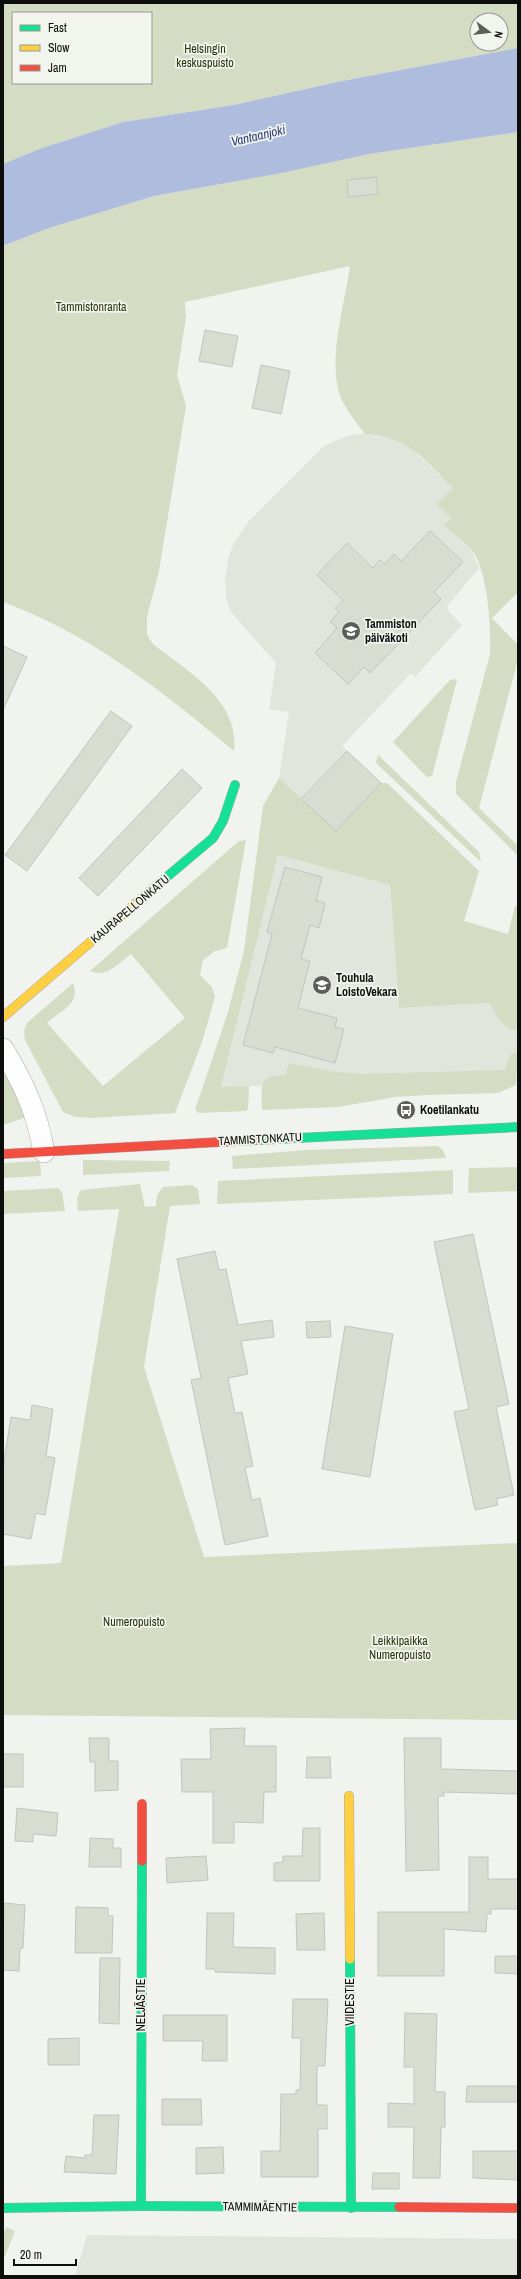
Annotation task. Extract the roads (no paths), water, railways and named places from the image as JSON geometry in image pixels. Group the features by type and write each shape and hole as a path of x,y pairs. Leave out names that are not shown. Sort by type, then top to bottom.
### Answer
{"street":[{"name":"KAURAPELLONKATU","path":"3,1017 213,838 224,821 235,786"},
{"path":"3,1050 24,1084 39,1123 44,1152"},
{"name":"TAMMISTONKATU","path":"3,1154 518,1127"},
{"name":"VIIDESTIE","path":"349,1796 351,2208"},
{"name":"NELJÄSTIE","path":"141,2206 142,1804"},
{"name":"TAMMIMÄENTIE","path":"3,2208 141,2206 518,2208"}],"water":[{"name":"Vantaanjoki","path":"518,48 518,132 369,154 282,173 154,196 46,229 3,246 3,164 39,149 123,122 234,105 342,81 497,52 509,52 509,50"}],"place":[{"name":"Tammiston päiväkoti","path":"351,631"},
{"name":"Touhula LoistoVekara","path":"322,985"},
{"name":"Koetilankatu","path":"406,1110"}],"park label":[{"name":"Helsingin keskuspuisto","path":"205,56"},
{"name":"Tammistonranta","path":"91,307"},
{"name":"Numeropuisto","path":"134,1622"},
{"name":"Leikkipaikka Numeropuisto","path":"400,1648"}]}
